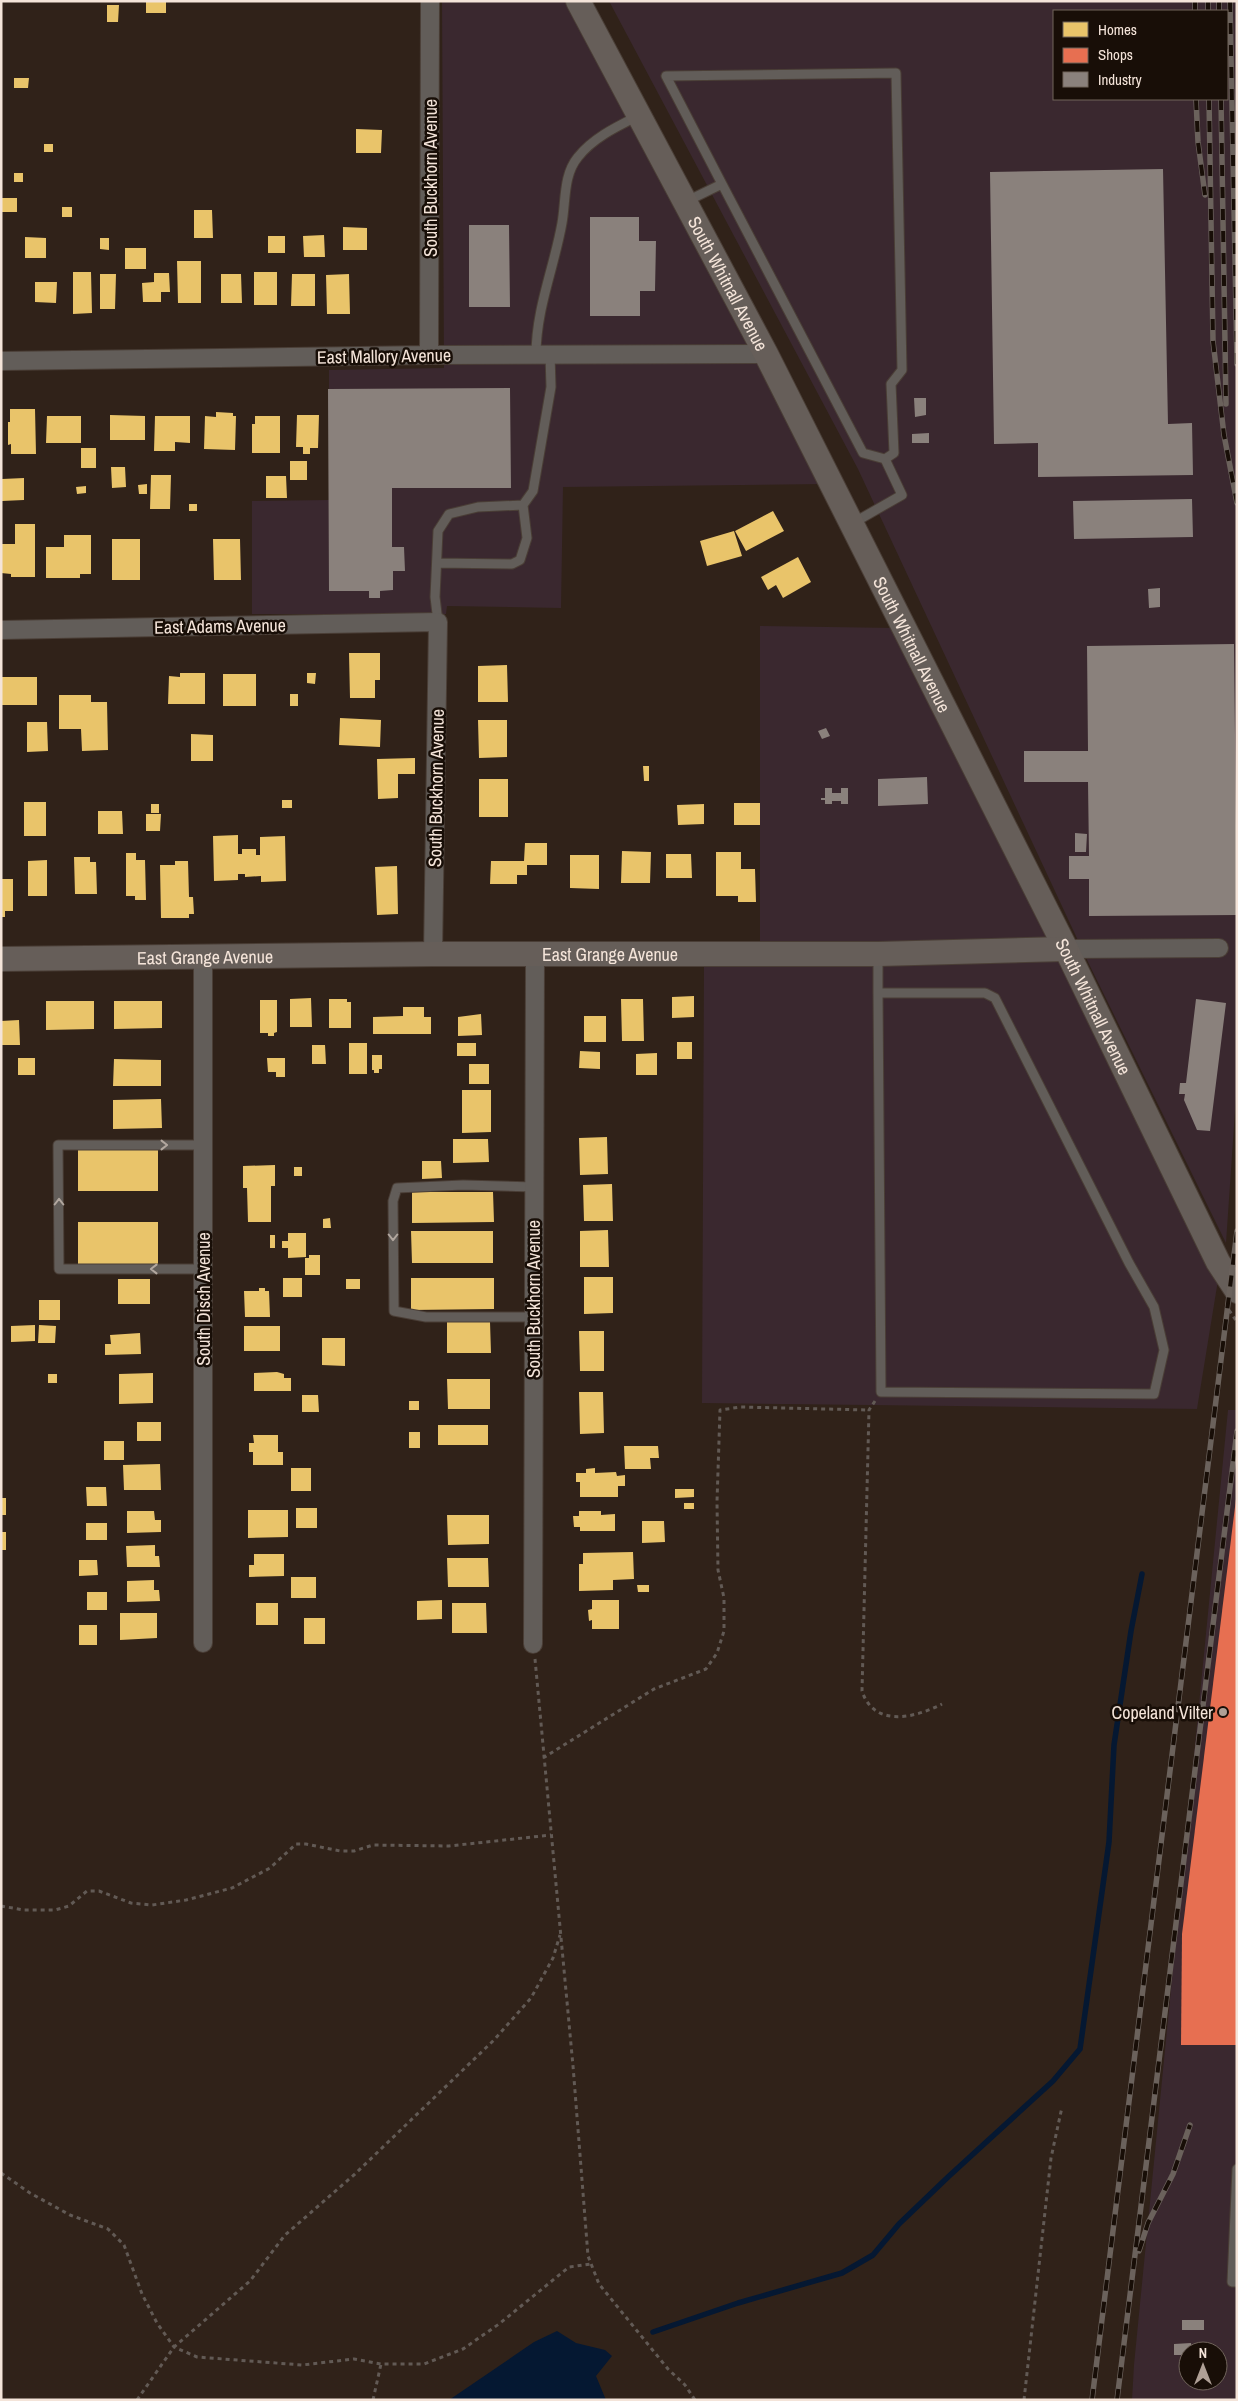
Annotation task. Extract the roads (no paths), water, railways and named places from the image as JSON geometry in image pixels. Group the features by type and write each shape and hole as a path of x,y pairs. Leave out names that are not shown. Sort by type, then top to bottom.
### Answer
{"street":[{"name":"South Buckhorn Avenue","path":"429,355 430,1"},
{"name":"South Whitnall Avenue","path":"578,1 766,354 1066,949 1218,1262 1237,1291"},
{"name":"East Mallory Avenue","path":"1,361 429,355 766,354"},
{"name":"South Buckhorn Avenue","path":"433,954 438,622"},
{"name":"East Adams Avenue","path":"1,630 438,622"},
{"name":"East Grange Avenue","path":"1,958 433,954 878,954 1066,949 1219,948"},
{"name":"South Buckhorn Avenue","path":"533,1644 535,954"},
{"name":"South Disch Avenue","path":"203,956 203,1643"}],"lane":[{"path":"896,73 902,370 891,384 894,453 885,459 863,453 722,184 666,76 896,73"},
{"path":"437,564 512,564 520,560 528,538 523,505 533,491 551,387 536,330 562,224 568,174 578,156 588,147 609,131 639,116"},
{"path":"685,202 722,184"},
{"path":"852,524 902,496 885,459"},
{"path":"438,622 436,596 438,531 449,514 478,507 523,505"},
{"path":"878,954 878,993 881,1392 1154,1394 1164,1350 1154,1307 1129,1263 995,998 985,993 878,993"},
{"path":"203,1145 58,1145 59,1269 203,1269"},
{"path":"533,1317 426,1317 394,1311 393,1201 397,1188 463,1185 534,1187"},
{"path":"1237,2169 1232,2282 1237,2282"}],"water":[{"path":"557,2331 576,2343 605,2350 612,2356 596,2376 606,2400 449,2400 534,2342"}],"waterway":[{"path":"653,2332 738,2303 842,2273 873,2255 899,2224 1053,2081 1080,2049 1109,1842 1114,1745 1131,1631 1142,1574"}],"railway":[{"path":"1195,1 1195,10"},
{"path":"1208,1 1208,10"},
{"path":"1219,1 1219,10"},
{"path":"1230,1 1237,364"},
{"path":"1196,100 1198,142 1205,195"},
{"path":"1209,100 1213,341 1224,435 1237,503"},
{"path":"1221,100 1226,404"},
{"path":"1092,2400 1237,1231"},
{"path":"1117,2400 1237,1431"},
{"path":"1139,2251 1148,2223 1173,2174 1190,2125"}],"place":[{"name":"Copeland Vilter","path":"1223,1712"}]}
